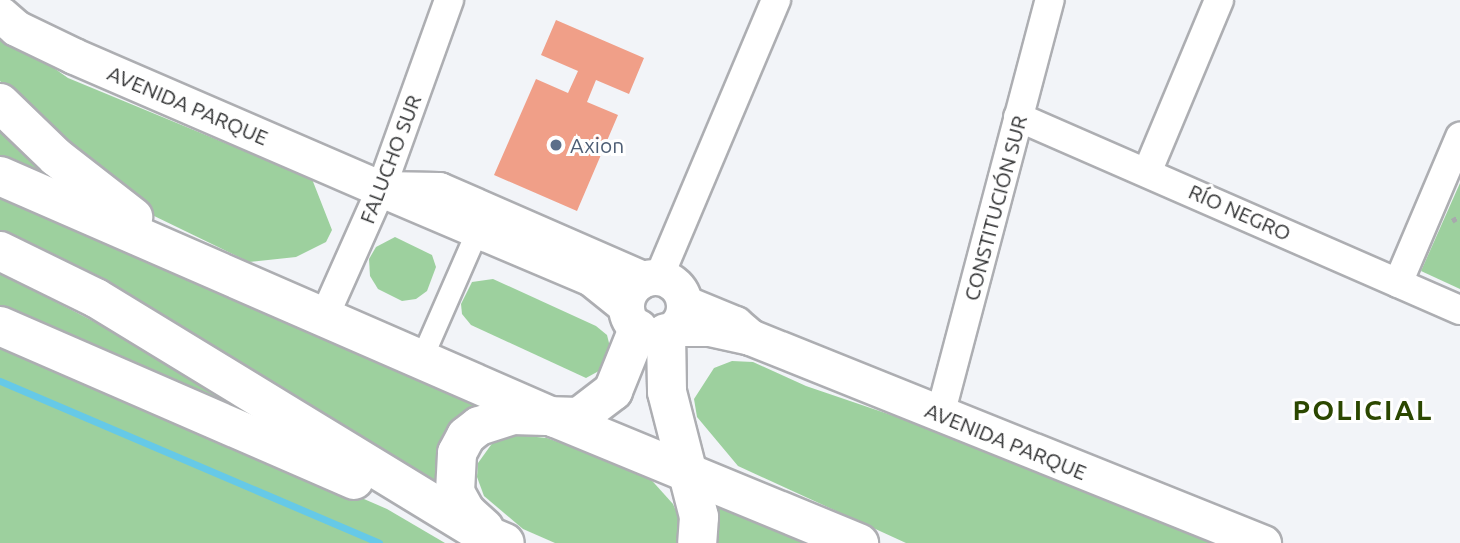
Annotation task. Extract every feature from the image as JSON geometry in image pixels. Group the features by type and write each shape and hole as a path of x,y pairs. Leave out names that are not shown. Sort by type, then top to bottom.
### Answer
{"highway":[{"path":"0,103 56,157 122,211 244,281"},
{"path":"0,176 325,315 555,418 859,543"},
{"path":"0,251 96,298 493,538"},
{"path":"493,538 466,512 455,492 457,453 466,436 495,419 513,415 579,417 613,391 655,308"},
{"path":"655,308 667,392 699,517 698,543"},
{"path":"0,326 493,538"}],"street":[{"name":"FALUCHO SUR","path":"325,315 381,189 449,0"},
{"path":"655,308 776,0"},
{"name":"CONSTITUCIÓN SUR","path":"940,415 1050,0"},
{"path":"1148,170 1219,0"},
{"name":"AVENIDA PARQUE","path":"0,14 16,28 74,56 655,308 709,328 750,337 1263,543"},
{"name":"RÍO NEGRO","path":"1018,117 1148,170 1460,310"},
{"path":"1398,283 1460,137"},
{"name":"AVENIDA PARQUE","path":"381,189 439,190 655,308"},
{"path":"421,359 477,231"}],"green space":[{"path":"0,30 68,78 312,179 332,230 326,242 296,257 249,262 148,213 34,117 0,81"},
{"path":"0,115 47,174 41,177 0,161"},
{"path":"1460,183 1460,289 1421,271"},
{"path":"0,195 483,403 442,492 0,235"},
{"path":"395,237 432,255 436,267 427,291 416,299 402,301 378,289 370,276 369,259 376,247"},
{"path":"0,273 147,349 249,416 0,313"},
{"path":"493,279 596,326 607,335 612,355 608,366 586,378 471,325 462,314 461,304 472,282"},
{"path":"0,341 387,509 445,543 0,543"},
{"path":"732,361 753,362 806,386 941,432 1220,543 906,543 738,466 697,417 694,399 714,368"},
{"path":"516,435 547,438 646,474 673,504 680,520 678,543 555,543 523,529 484,496 477,477 478,463 496,438"},
{"path":"711,500 814,543 713,543"}],"building":[{"name":"Axion","path":"556,20 644,58 629,94 596,80 587,102 618,115 577,211 494,175 536,79 568,93 578,71 541,55"}],"waterway":[{"path":"0,381 379,543"}],"place":[{"name":"Axion","path":"556,145"}],"district":[{"name":"POLICIAL","path":"1363,410"}]}
